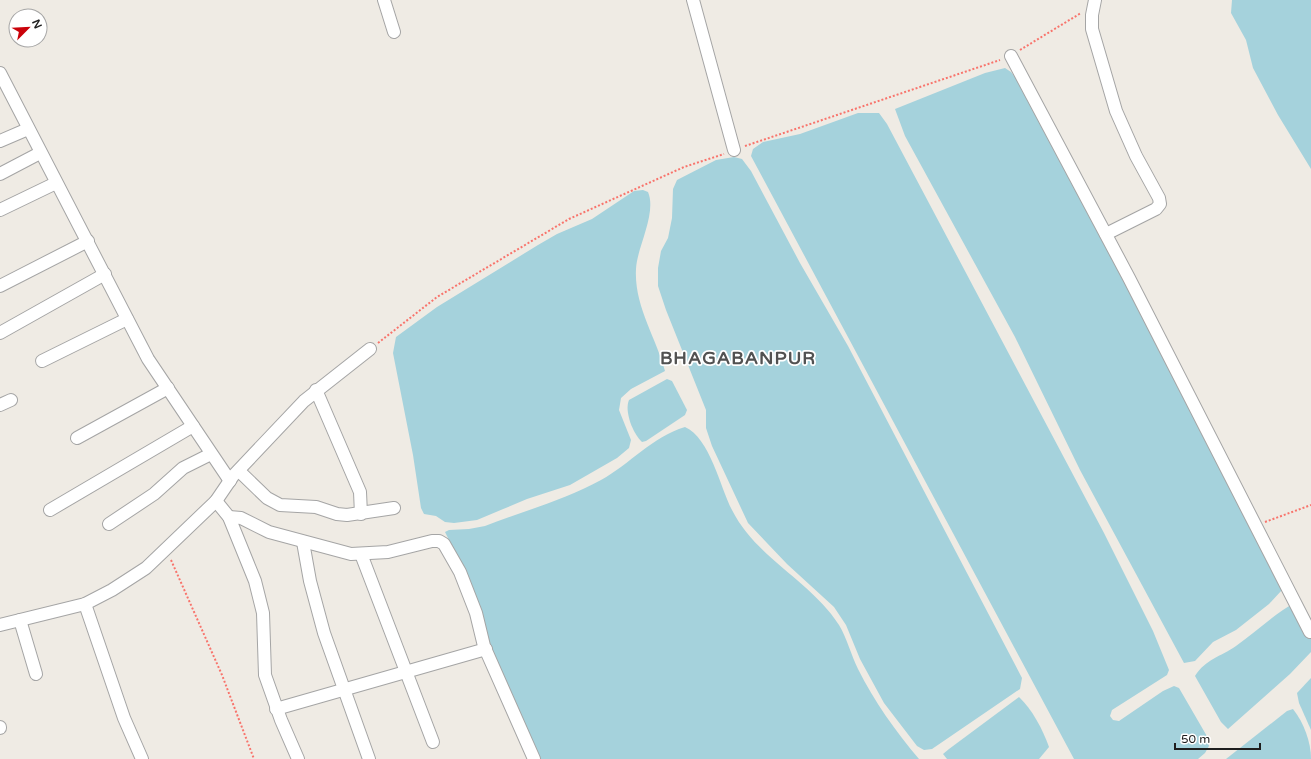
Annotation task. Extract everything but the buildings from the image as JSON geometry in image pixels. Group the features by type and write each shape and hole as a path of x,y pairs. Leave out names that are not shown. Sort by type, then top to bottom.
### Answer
{"street":[{"path":"384,0 394,32"},
{"path":"693,0 734,150"},
{"path":"1094,0 1092,15 1093,34 1116,111 1136,156 1160,198 1160,204 1156,210 1106,234"},
{"path":"1011,56 1106,234 1310,632"},
{"path":"0,73 40,153 88,241 148,359 230,480"},
{"path":"0,141 28,129"},
{"path":"0,174 40,153"},
{"path":"0,210 56,183"},
{"path":"0,286 88,241"},
{"path":"0,333 105,274"},
{"path":"42,361 127,319"},
{"path":"0,625 85,604 112,590 146,568 216,501 238,471 316,390 370,349"},
{"path":"76,438 168,388"},
{"path":"316,390 358,488 361,499 361,514"},
{"path":"50,510 192,426"},
{"path":"109,524 154,494 183,468 211,454"},
{"path":"238,471 273,503 316,507 337,514 361,514 394,508"},
{"path":"216,501 229,516 243,548 257,588 263,618 264,675 276,709 298,759"},
{"path":"229,516 241,518 269,532 343,553 362,554 388,552 432,541 439,541 444,544 460,572 476,613 486,649 534,759"},
{"path":"303,542 310,581 322,626 369,759"},
{"path":"362,554 434,742"},
{"path":"85,604 124,718 142,759"},
{"path":"20,620 36,674"},
{"path":"276,709 486,649"}],"path":[{"path":"370,349 437,297 569,218 684,167 1011,56 1068,23 1084,10"},
{"path":"1255,526 1311,505"},
{"path":"170,558 222,675 254,759"}],"water":[{"path":"1232,0 1311,0 1311,169 1278,115 1253,68 1246,40 1231,13"},
{"path":"1005,68 1011,72 1022,86 1116,256 1282,590 1269,604 1236,630 1213,642 1195,661 1184,663 1080,470 1015,337 905,136 895,109 985,73"},
{"path":"858,113 879,113 887,124 1104,533 1153,631 1169,670 1167,675 1112,710 1110,716 1113,720 1119,721 1163,691 1174,686 1179,688 1208,738 1209,746 1205,753 1198,759 1074,759 751,156 753,149 763,142 800,134"},
{"path":"734,157 742,159 751,171 800,263 848,346 1022,678 1020,689 932,749 924,750 917,746 884,703 860,659 846,625 834,607 787,564 748,523 712,446 706,428 706,410 666,310 658,286 658,268 661,251 668,238 672,218 673,189 677,180 716,160"},
{"path":"643,190 648,192 650,210 637,260 636,283 642,309 665,371 631,389 621,398 619,410 631,440 629,448 617,458 570,485 527,499 477,520 454,523 445,522 436,516 424,514 421,508 413,455 393,353 396,337 437,307 538,245 557,234 592,219 634,191"},
{"path":"667,379 672,381 687,410 685,415 646,441 642,442 635,434 630,422 628,410 629,400"},
{"path":"685,427 694,433 708,452 732,510 742,527 769,556 814,595 839,625 858,669 871,693 902,738 919,759 538,759 504,684 459,560 445,532 449,530 469,529 485,526 573,494 612,474 662,437"},
{"path":"1296,602 1311,628 1311,652 1290,674 1228,729 1221,722 1195,676 1199,670 1209,662 1236,646 1273,617"},
{"path":"1311,678 1311,730 1299,703 1297,693"},
{"path":"1019,697 1037,720 1049,747 1039,759 947,759 943,754"},
{"path":"1293,709 1306,733 1310,746 1311,759 1226,759 1287,711"}],"district":[{"name":"BHAGABANPUR","path":"738,358"}]}
